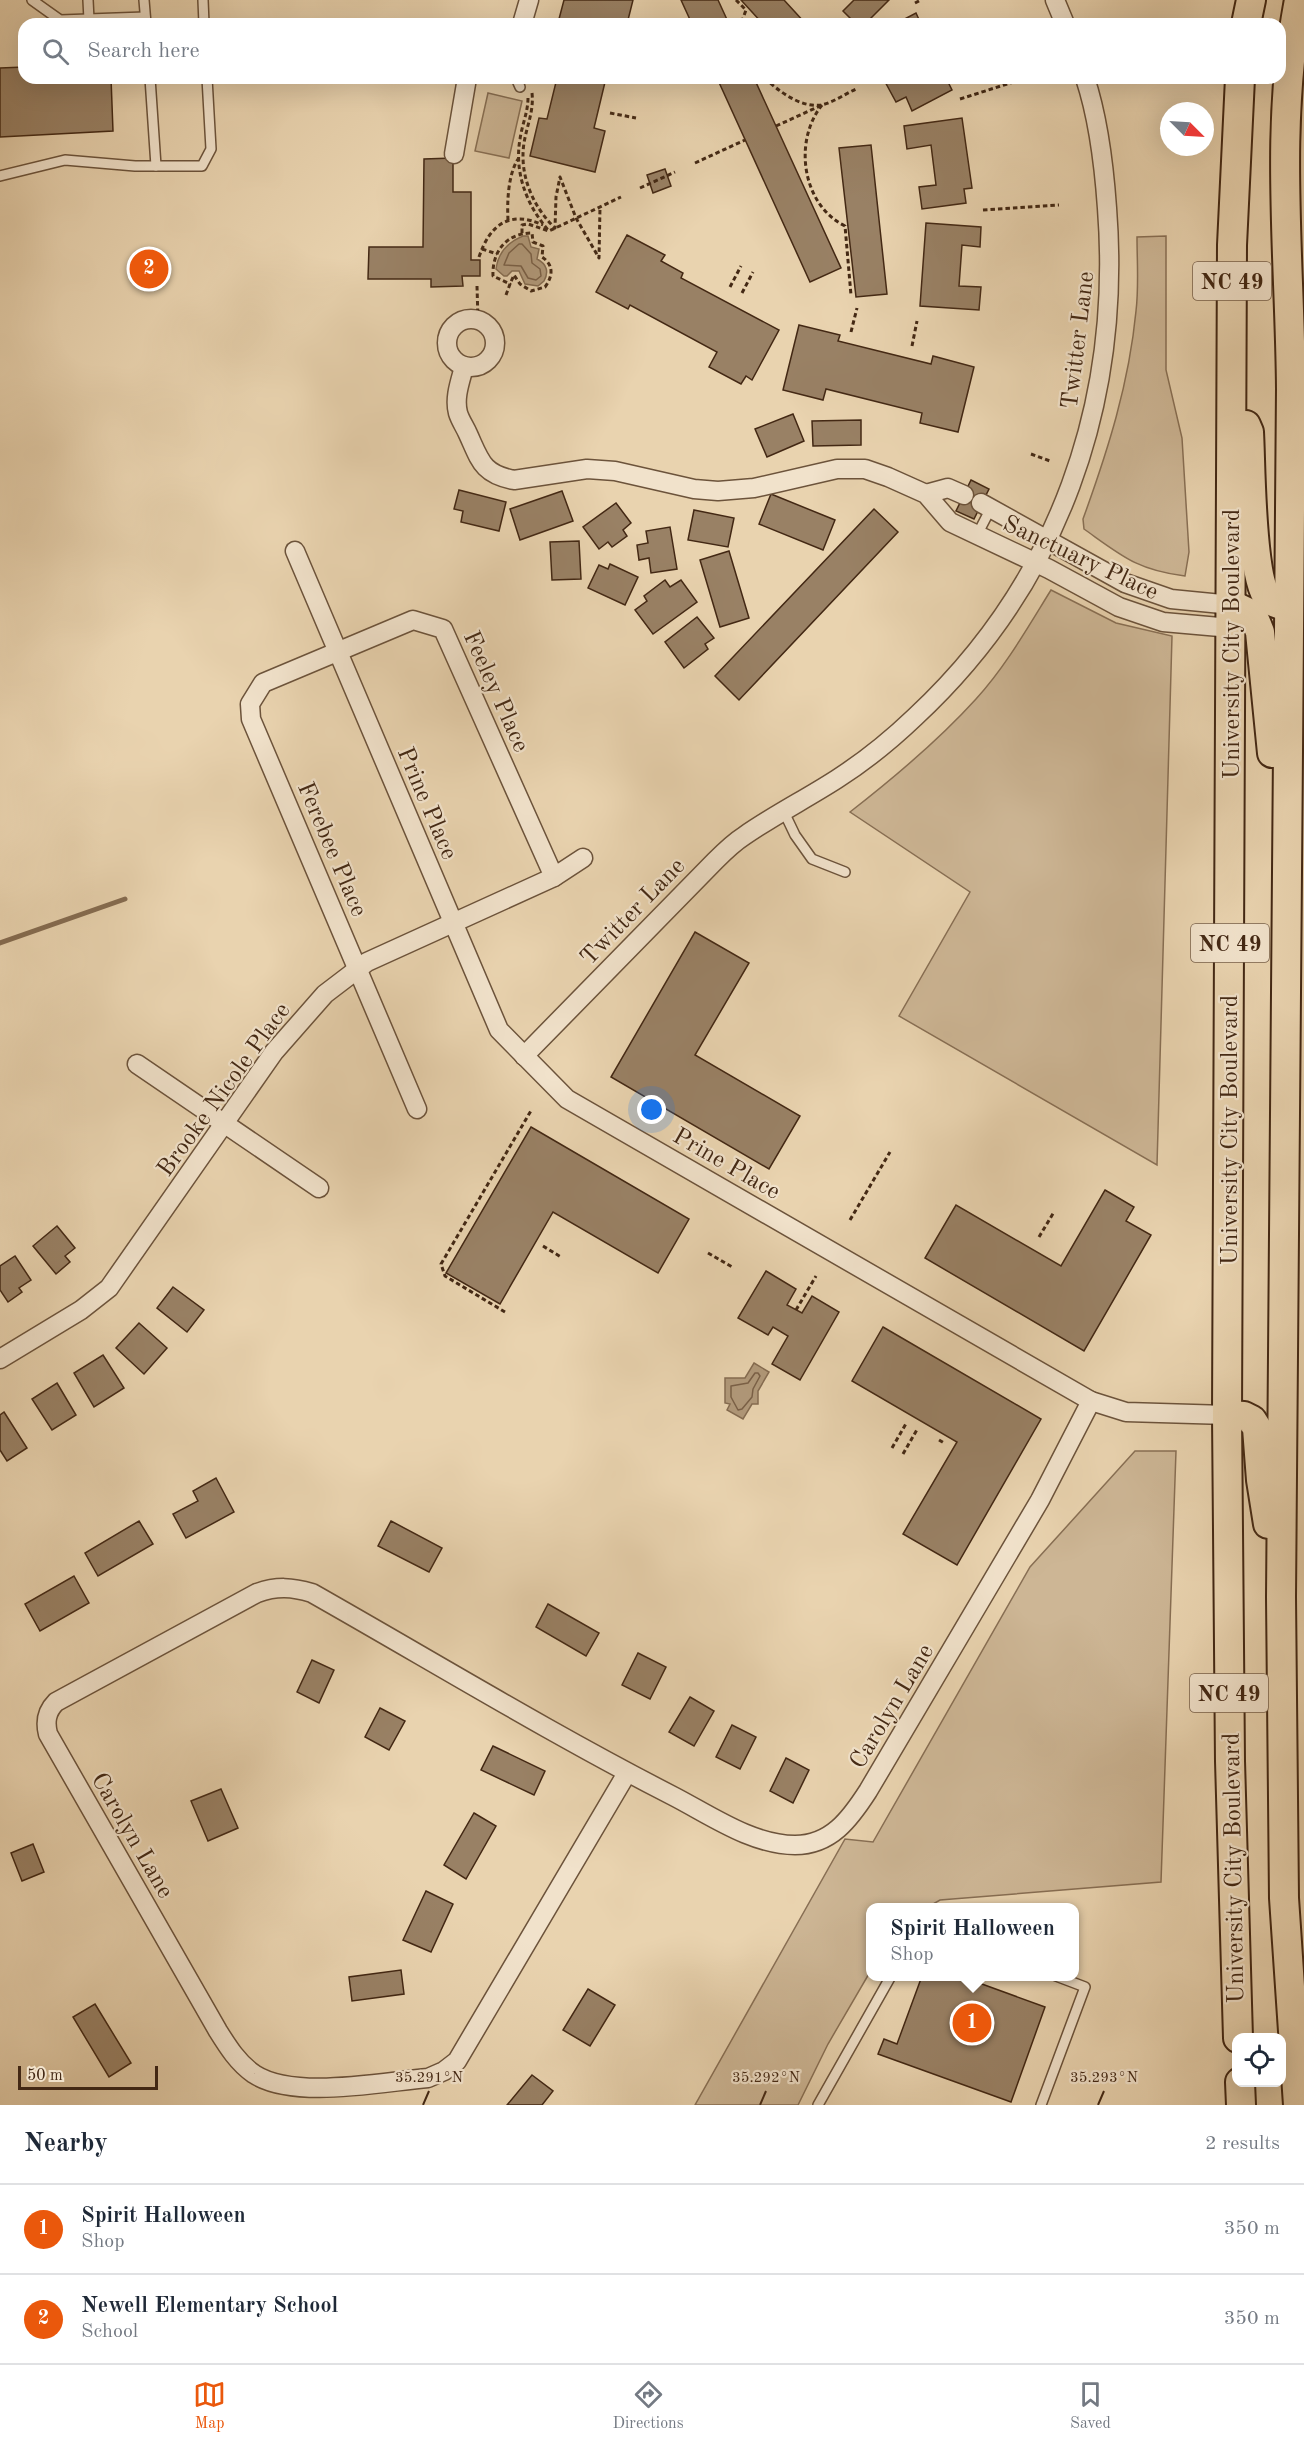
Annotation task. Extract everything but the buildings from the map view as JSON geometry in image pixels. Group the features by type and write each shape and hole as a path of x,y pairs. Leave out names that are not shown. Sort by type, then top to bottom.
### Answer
{"main road":[{"path":"1247,18 1251,0"},
{"name":"NC 49","path":"1298,2105 1284,1898 1281,1596 1289,1082 1295,913 1287,839 1289,607 1298,389 1294,291 1284,166 1293,37 1299,0"},
{"path":"1293,37 1304,10"},
{"name":"University City Boulevard","path":"1238,2033 1230,1772 1227,1415 1232,245 1240,84"},
{"path":"1231,380 1249,432 1255,554 1262,587 1269,600 1289,607"},
{"path":"1232,616 1253,615 1260,632 1274,773 1287,839"},
{"path":"1227,1415 1244,1416 1252,1420 1257,1428 1261,1480 1281,1596"},
{"path":"1240,2087 1241,2105"}],"street":[{"path":"524,18 530,0"},
{"path":"1055,0 1062,18"},
{"path":"454,154 466,84"},
{"name":"Twitter Lane","path":"524,1056 715,861 742,837 876,751 946,688 1003,617 1036,563 1062,509 1090,430 1101,372 1110,295 1111,261 1104,171 1085,84"},
{"path":"466,319 478,320 493,332 495,348 492,356 480,366 464,367 451,358 447,351 448,335 458,322 466,319"},
{"name":"Sanctuary Place","path":"464,367 457,393 458,413 477,458 490,472 503,477 514,480 587,469 615,471 694,489 718,491 754,488 837,469 865,469 926,494 950,522 1036,563 1119,607 1163,622 1232,616"},
{"path":"926,494 948,488 964,495"},
{"name":"Sanctuary Place","path":"986,506 1125,583 1151,594 1232,616"},
{"name":"Prine Place","path":"295,551 499,1030 567,1099 1091,1401 1126,1412 1227,1415"},
{"name":"Feeley Place","path":"336,651 413,620 443,629 554,877"},
{"name":"Ferebee Place","path":"336,651 263,683 250,704 251,719 417,1109"},
{"name":"Brooke Nicole Place","path":"0,1359 81,1310 109,1288 274,1052 325,993 367,963 554,877 582,858"},
{"path":"137,1064 223,1125 319,1188"},
{"name":"Carolyn Lane","path":"627,1773 457,2061 444,2071 428,2078 309,2089 274,2083 255,2075 234,2055 218,2031 48,1734 45,1723 56,1702 257,1593 270,1588 296,1588 312,1593 627,1773 750,1836 794,1845 824,1839 849,1820 880,1771 1040,1500 1091,1401"}],"lane":[{"path":"32,0 57,18"},
{"path":"88,0 89,18"},
{"path":"144,0 146,18"},
{"path":"203,0 204,18"},
{"path":"150,84 156,166"},
{"path":"0,176 65,160 156,166 202,166 211,149 207,84"},
{"path":"977,535 986,506"},
{"path":"784,812 795,835 812,860 845,872"},
{"path":"818,2105 889,1981"},
{"path":"1041,2105 1085,1987 1068,1981"}],"path":[{"path":"736,0 746,10 743,18"},
{"path":"915,3 921,0"},
{"path":"772,84 787,96 822,105"},
{"path":"960,99 1007,84"},
{"path":"549,231 527,198 519,158 528,94 532,89 533,107 524,143 524,167 535,204 555,228"},
{"path":"776,126 856,89"},
{"path":"822,105 810,124 806,141 806,162 814,197 829,218 845,226 851,295"},
{"path":"610,113 636,118"},
{"path":"694,163 745,140"},
{"path":"508,220 507,196 510,192 513,168 519,158"},
{"path":"640,188 675,172"},
{"path":"555,228 559,177 576,218 599,258 600,207"},
{"path":"522,232 522,225 528,224 549,231 621,197"},
{"path":"983,210 1059,205"},
{"path":"479,257 494,230 508,220 526,219 544,225"},
{"path":"506,295 514,275 524,288 531,291 545,287 552,273 550,266 542,257 543,246 533,242 532,232 522,232 504,242 496,254 493,276 510,284"},
{"path":"482,249 496,254"},
{"path":"730,287 741,266"},
{"path":"742,293 753,272"},
{"path":"477,286 478,320"},
{"path":"851,332 857,308"},
{"path":"912,346 917,321"},
{"path":"1031,454 1050,461"},
{"path":"505,1312 445,1276 441,1264 531,1109"},
{"path":"850,1220 890,1152"},
{"path":"1039,1237 1054,1212"},
{"path":"543,1246 561,1257"},
{"path":"708,1253 735,1268"},
{"path":"796,1310 816,1276"},
{"path":"892,1448 907,1422"},
{"path":"903,1454 918,1428"},
{"path":"939,1440 944,1443"}],"shaded area":[{"path":"488,93 522,101 509,158 475,151"},
{"path":"1166,236 1166,370 1182,438 1189,552 1185,576 1154,570 1131,560 1084,529 1083,519 1109,442 1128,365 1137,302 1137,237"},
{"path":"1051,590 1116,623 1172,636 1157,1165 899,1016 970,892 850,812 916,758 976,699 1007,660"},
{"path":"1135,1451 1176,1451 1161,1882 940,1900 935,1903 866,1903 866,1979 828,2044 798,2105 695,2105 845,1839 873,1842 1030,1567"}],"water":[{"path":"528,236 531,247 539,249 537,259 543,263 547,271 546,278 538,286 525,284 519,271 512,271 504,276 496,269 505,249 513,241"},
{"path":"754,1363 769,1372 758,1391 758,1404 752,1404 743,1419 727,1410 730,1404 725,1403 725,1378 745,1378"}],"waterway":[{"path":"0,943 125,899"}],"place":[{"name":"Newell Elementary School","path":"149,269"},
{"name":"Spirit Halloween","path":"972,2023"}]}
